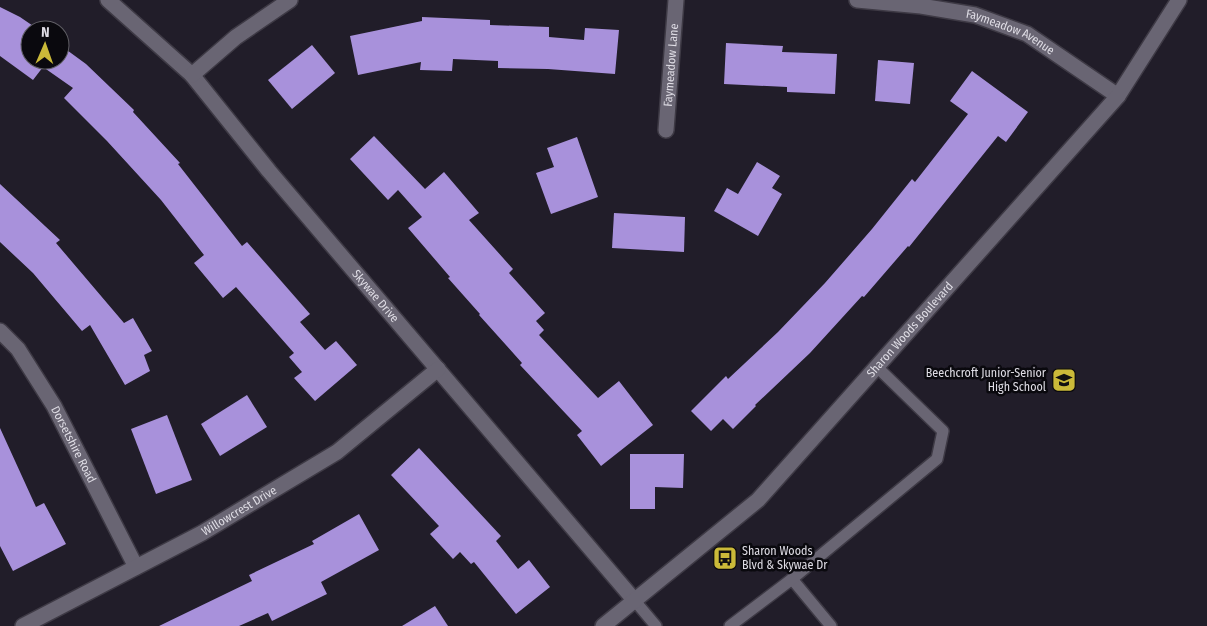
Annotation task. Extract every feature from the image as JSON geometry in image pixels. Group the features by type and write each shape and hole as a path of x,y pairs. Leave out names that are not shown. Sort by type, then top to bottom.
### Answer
{"street":[{"name":"Skywae Drive","path":"108,0 192,75 269,171 635,601"},
{"path":"192,75 236,37 290,0"},
{"name":"Faymeadow Lane","path":"666,130 676,0"},
{"name":"Faymeadow Avenue","path":"857,0 921,6 975,15 1027,34 1118,96"},
{"name":"Sharon Woods Boulevard","path":"603,626 758,500 1118,96 1178,0"},
{"name":"Dorsetshire Road","path":"0,331 18,350 54,406 136,567"},
{"name":"Willowcrest Drive","path":"24,626 202,533 337,452 438,369"}],"lane":[{"path":"730,626 792,579 937,460 943,431 876,367"},
{"path":"792,579 831,626"},
{"path":"635,601 656,626"}],"building":[{"path":"0,7 24,20 20,20 20,70 41,70 33,80 0,56"},
{"path":"422,17 490,20 490,25 549,27 549,37 584,40 585,28 619,30 615,74 548,69 498,68 498,61 453,59 452,71 420,70 421,62 358,75 350,36 422,21"},
{"path":"726,43 783,46 782,52 837,54 835,94 787,92 787,87 724,84"},
{"path":"312,45 335,73 292,109 268,80"},
{"path":"70,52 86,64 134,110 133,112 180,163 178,164 242,246 247,242 310,314 300,322 325,350 336,341 357,365 315,401 294,378 302,372 289,357 294,353 236,287 223,298 194,263 204,255 161,200 107,141 64,98 73,88 47,70 70,70"},
{"path":"878,60 914,63 910,104 875,101"},
{"path":"972,71 1028,112 1006,142 998,136 909,247 810,353 755,405 733,429 723,419 711,431 691,411 726,376 728,379 778,332 825,283 912,179 915,182 968,114 950,101"},
{"path":"374,136 425,189 444,172 479,213 469,220 513,269 509,273 545,313 536,321 544,330 539,335 598,398 619,381 653,425 601,466 577,435 582,431 520,365 522,363 479,315 448,278 450,277 408,228 422,217 398,190 388,200 350,159"},
{"path":"577,137 598,197 551,214 536,173 554,167 547,148"},
{"path":"757,162 780,176 772,188 782,194 758,236 714,211 727,188 738,194"},
{"path":"0,184 60,240 56,243 124,323 133,318 152,351 144,355 150,371 125,385 90,325 82,331 33,273 0,242"},
{"path":"614,213 685,217 684,252 612,248"},
{"path":"247,395 267,427 220,456 201,424"},
{"path":"167,415 192,480 156,494 131,429"},
{"path":"0,428 36,507 44,503 66,544 13,571 0,546"},
{"path":"419,448 501,536 496,541 518,569 529,560 550,587 516,614 474,562 471,564 460,552 453,559 430,534 439,526 391,475"},
{"path":"630,454 684,454 683,488 655,487 655,509 630,509"},
{"path":"359,514 379,550 321,582 327,594 272,621 268,613 239,626 159,626 252,581 249,575 314,544 312,541"},
{"path":"435,606 448,626 402,626"}],"place":[{"name":"Beechcroft Junior-Senior High School","path":"1064,380"},
{"name":"Sharon Woods Blvd & Skywae Dr","path":"725,558"}]}
